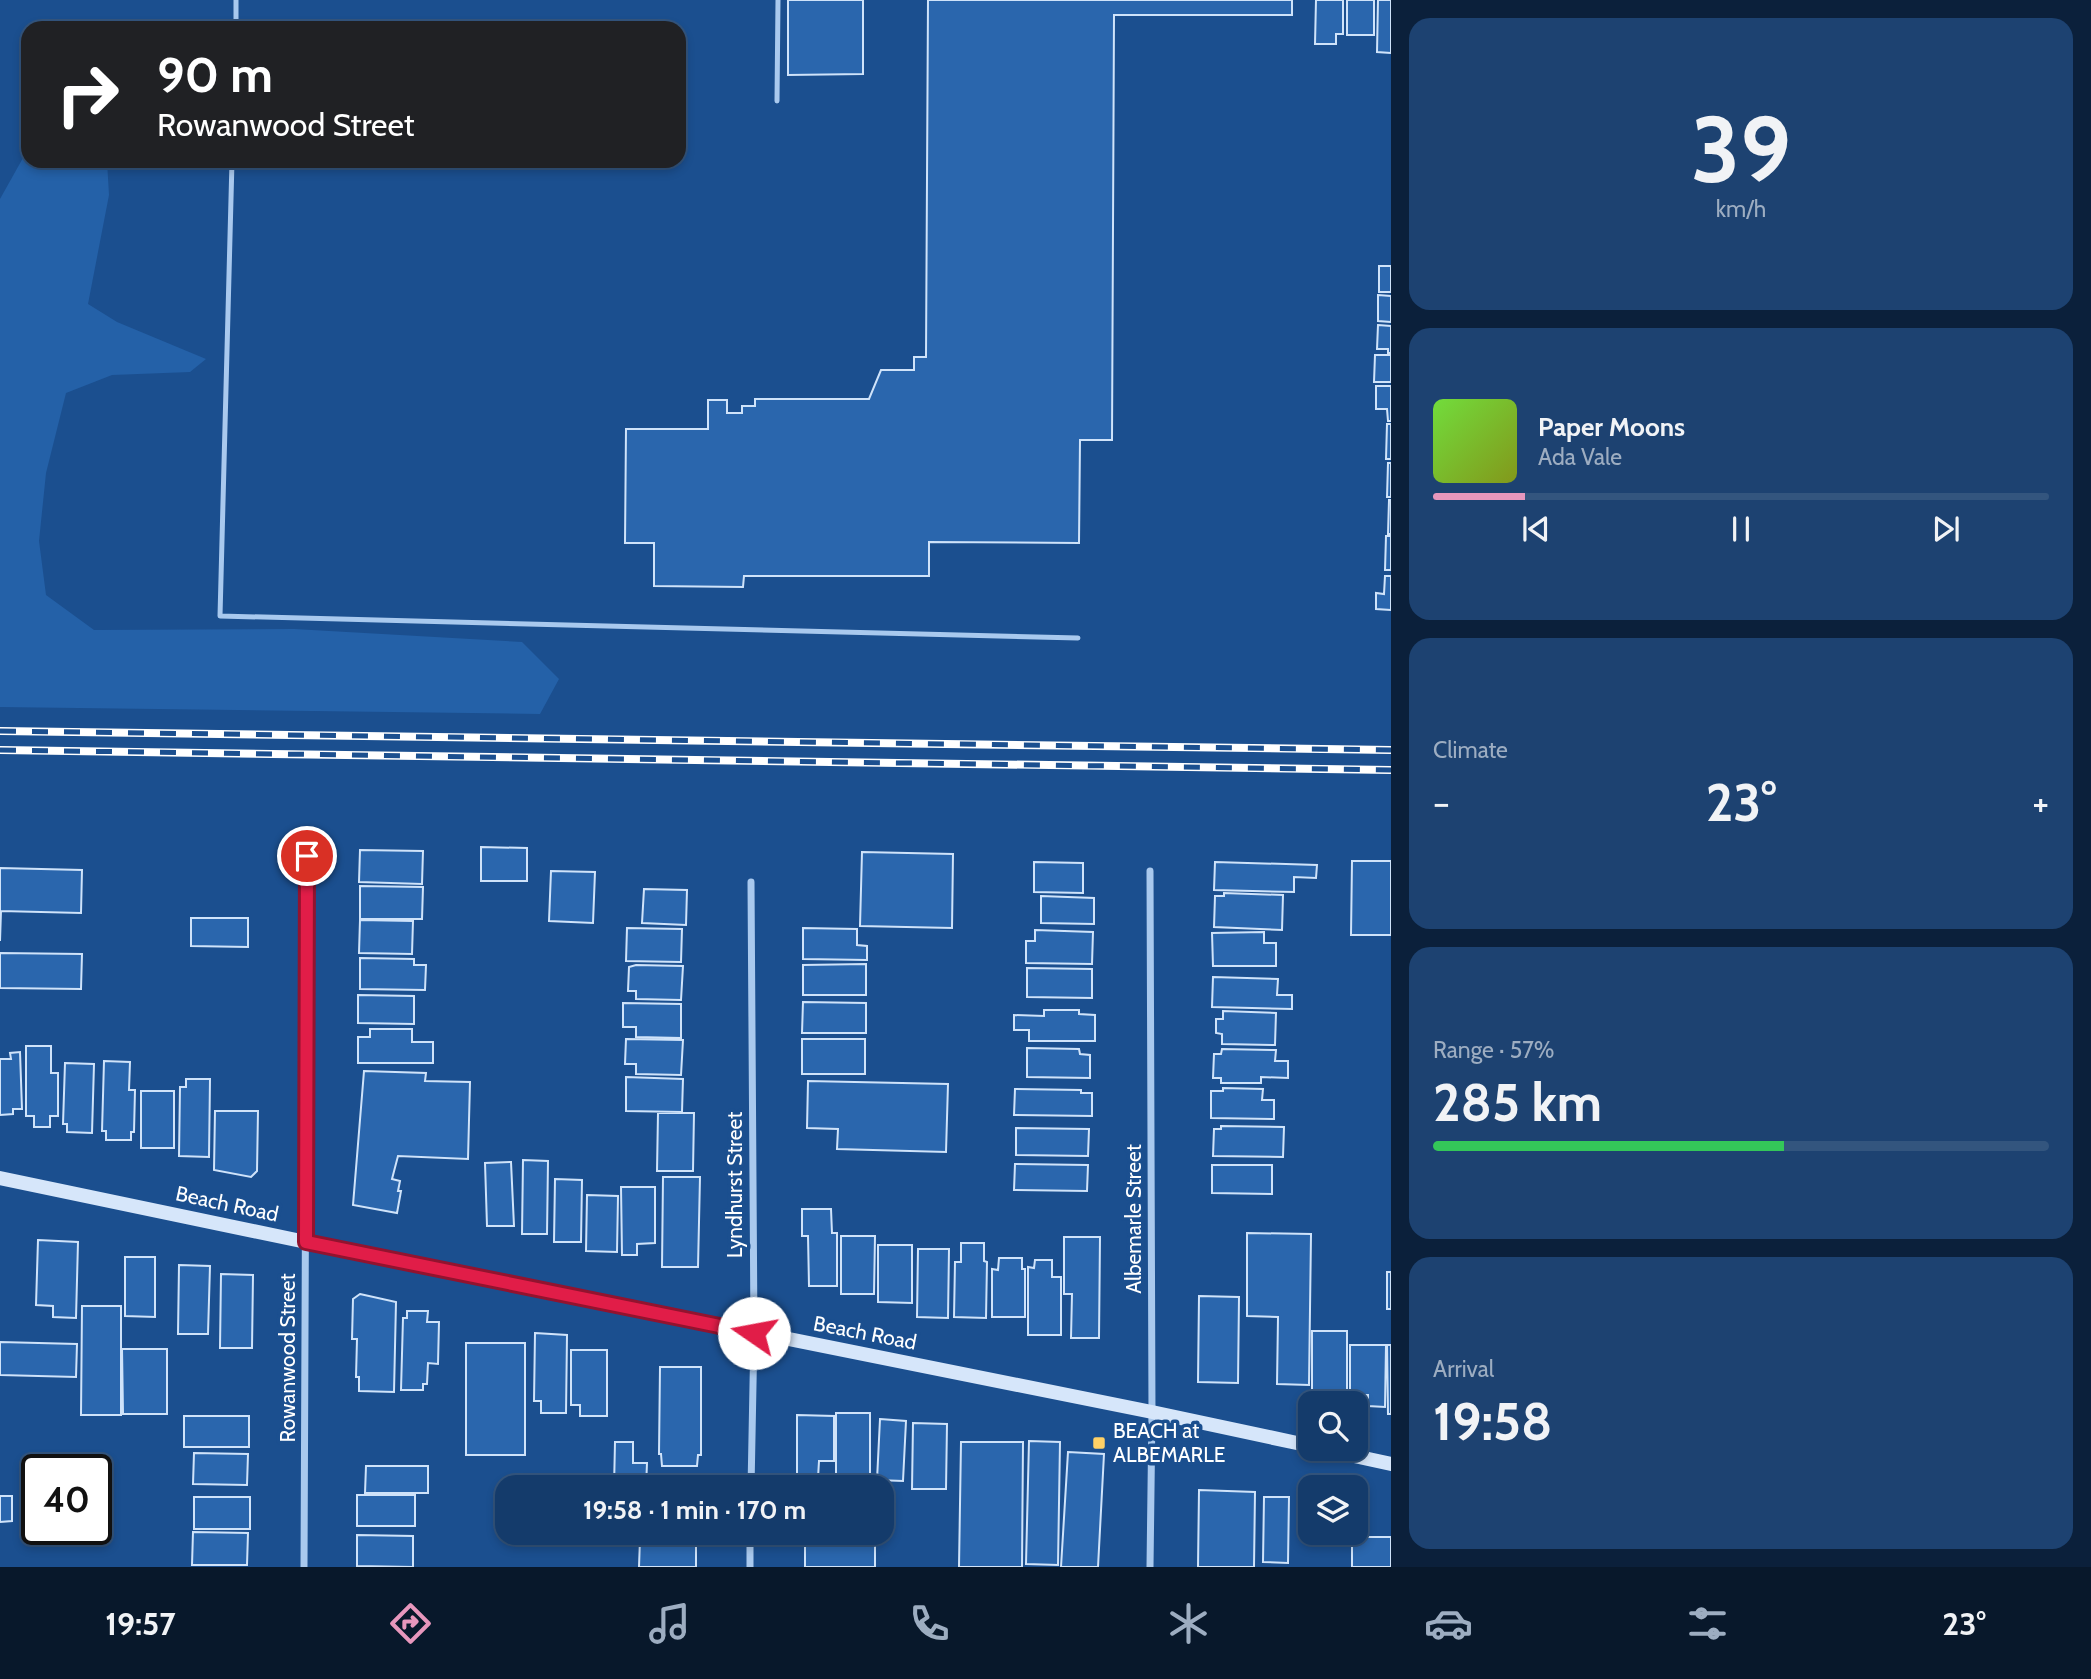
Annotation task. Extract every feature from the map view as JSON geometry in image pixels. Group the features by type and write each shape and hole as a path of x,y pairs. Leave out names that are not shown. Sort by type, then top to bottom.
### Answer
{"street":[{"name":"Rowanwood Street","path":"304,1567 307,856"},
{"name":"Albemarle Street","path":"1150,871 1150,1567"},
{"name":"Lyndhurst Street","path":"751,882 754,1333 751,1475"},
{"name":"Beach Road","path":"0,1178 1152,1412 1298,1444"},
{"path":"1368,1459 1391,1464"},
{"path":"750,1545 750,1567"}],"lane":[{"path":"236,0 236,21"},
{"path":"777,101 778,0"},
{"path":"232,168 220,617 1078,638"}],"shaded area":[{"path":"21,162 21,168 107,168 109,195 88,304 117,322 206,359 190,372 112,375 66,393 46,473 39,541 46,595 94,630 294,629 522,642 559,679 540,714 0,707 0,199"}],"building":[{"path":"788,0 863,0 863,74 788,75"},
{"path":"928,0 1292,0 1292,15 1114,15 1112,440 1080,440 1079,543 929,542 929,576 744,576 743,587 654,586 654,543 625,543 626,429 708,429 708,400 727,400 727,413 742,413 742,406 755,406 755,399 869,399 881,370 914,370 914,357 926,357"},
{"path":"1316,0 1343,0 1343,34 1336,34 1336,44 1315,44"},
{"path":"1347,0 1374,0 1374,35 1347,35"},
{"path":"1378,0 1391,0 1391,53 1377,52"},
{"path":"1379,266 1391,266 1391,292 1379,292"},
{"path":"1378,295 1391,296 1391,322 1378,321"},
{"path":"1378,325 1391,326 1391,353 1388,353 1388,349 1377,349"},
{"path":"1375,355 1391,355 1391,382 1374,382"},
{"path":"1376,386 1391,386 1391,421 1388,421 1387,409 1376,409"},
{"path":"1387,424 1391,424 1391,459 1386,459"},
{"path":"1388,463 1391,463 1391,497 1387,497"},
{"path":"1391,500 1391,534 1388,534"},
{"path":"1386,536 1391,536 1391,570 1385,570"},
{"path":"1385,576 1391,576 1391,610 1376,609 1376,593 1384,594"},
{"path":"481,847 527,848 527,881 481,881"},
{"path":"360,850 423,851 422,884 359,882"},
{"path":"862,852 953,854 952,928 860,926"},
{"path":"1352,861 1391,861 1391,935 1351,935"},
{"path":"1034,862 1083,863 1083,893 1034,892"},
{"path":"1215,862 1317,865 1316,878 1294,877 1294,892 1214,890"},
{"path":"0,868 82,870 81,913 1,911 0,941"},
{"path":"551,871 595,872 593,923 549,921"},
{"path":"360,886 423,887 422,919 360,919"},
{"path":"644,889 687,890 686,925 642,923"},
{"path":"1224,893 1283,895 1282,930 1214,927 1215,896 1224,896"},
{"path":"1041,896 1094,898 1094,924 1041,923"},
{"path":"191,918 248,918 248,947 191,946"},
{"path":"360,920 413,921 412,954 359,953"},
{"path":"627,928 682,929 681,962 626,961"},
{"path":"803,928 857,929 857,945 867,946 867,960 803,959"},
{"path":"1035,930 1093,932 1092,964 1026,963 1026,941 1035,941"},
{"path":"1264,932 1264,943 1276,943 1276,966 1213,966 1212,933"},
{"path":"0,953 82,954 81,989 0,988"},
{"path":"360,958 414,959 414,965 426,965 425,990 360,989"},
{"path":"866,964 866,995 803,995 803,965"},
{"path":"683,966 681,1000 636,999 636,991 628,991 629,967"},
{"path":"1027,968 1092,969 1092,998 1027,997"},
{"path":"1213,977 1278,979 1277,995 1292,995 1292,1009 1212,1007"},
{"path":"358,995 414,996 414,1024 358,1023"},
{"path":"803,1002 866,1003 866,1033 802,1033"},
{"path":"623,1003 681,1004 681,1038 636,1037 636,1027 623,1027"},
{"path":"1044,1010 1079,1010 1079,1014 1095,1015 1095,1041 1029,1041 1029,1030 1014,1030 1014,1015 1044,1016"},
{"path":"1223,1011 1276,1013 1275,1045 1222,1044 1222,1034 1216,1033 1216,1019 1223,1019"},
{"path":"370,1029 412,1029 412,1042 433,1042 433,1063 358,1063 358,1037 370,1037"},
{"path":"626,1039 683,1040 681,1075 636,1074 636,1064 625,1064"},
{"path":"802,1039 865,1039 865,1074 802,1074"},
{"path":"26,1046 51,1046 51,1073 58,1073 58,1116 50,1116 50,1127 34,1127 34,1116 26,1116"},
{"path":"1027,1048 1079,1049 1080,1054 1090,1055 1090,1078 1027,1077"},
{"path":"1222,1049 1276,1050 1275,1061 1288,1061 1288,1078 1261,1077 1261,1083 1221,1083 1221,1078 1213,1078 1214,1054 1221,1054"},
{"path":"20,1052 22,1109 13,1109 13,1114 0,1115 0,1059 11,1059 10,1053"},
{"path":"104,1061 130,1062 129,1090 135,1090 134,1132 131,1132 131,1140 106,1140 106,1131 102,1131"},
{"path":"65,1063 94,1064 92,1133 67,1132 67,1124 63,1124"},
{"path":"364,1071 426,1073 425,1081 470,1082 468,1159 398,1156 392,1179 400,1181 397,1213 353,1205"},
{"path":"626,1077 683,1079 682,1112 626,1111"},
{"path":"186,1079 210,1079 209,1157 179,1156 180,1087 186,1087"},
{"path":"808,1081 948,1084 946,1152 837,1149 838,1129 807,1128"},
{"path":"1223,1088 1263,1089 1262,1100 1274,1100 1274,1119 1211,1118 1211,1091 1223,1091"},
{"path":"1015,1089 1081,1090 1081,1093 1092,1093 1092,1116 1014,1115"},
{"path":"141,1091 174,1091 174,1148 141,1148"},
{"path":"215,1111 258,1111 257,1171 251,1177 214,1170"},
{"path":"658,1113 694,1113 693,1171 657,1171"},
{"path":"1221,1126 1284,1127 1283,1157 1213,1156 1214,1129 1221,1129"},
{"path":"1016,1128 1089,1129 1088,1156 1016,1155"},
{"path":"523,1160 548,1161 547,1234 522,1234"},
{"path":"511,1162 514,1226 487,1226 485,1163"},
{"path":"1015,1164 1088,1165 1087,1191 1014,1190"},
{"path":"1212,1165 1272,1165 1272,1194 1212,1193"},
{"path":"663,1177 700,1177 698,1267 662,1267"},
{"path":"555,1179 582,1180 581,1242 554,1242"},
{"path":"621,1187 655,1187 655,1243 637,1244 637,1255 622,1255"},
{"path":"587,1195 618,1196 617,1252 586,1251"},
{"path":"802,1209 831,1209 832,1233 837,1233 837,1286 809,1286 808,1236 802,1236"},
{"path":"1247,1233 1311,1234 1309,1385 1277,1384 1278,1317 1247,1316"},
{"path":"841,1236 875,1236 874,1294 841,1294"},
{"path":"1064,1237 1100,1237 1099,1338 1071,1338 1072,1294 1064,1294"},
{"path":"38,1240 78,1242 76,1318 53,1317 53,1306 36,1305"},
{"path":"961,1243 984,1243 984,1261 987,1262 986,1318 954,1317 955,1262 961,1262"},
{"path":"878,1245 912,1245 912,1303 878,1302"},
{"path":"918,1249 949,1249 948,1318 917,1317"},
{"path":"125,1257 155,1257 155,1317 125,1316"},
{"path":"999,1258 1022,1258 1022,1269 1025,1269 1025,1317 992,1317 992,1269 998,1270"},
{"path":"1035,1260 1052,1260 1052,1277 1061,1277 1061,1335 1028,1335 1028,1267 1034,1268"},
{"path":"179,1265 210,1266 208,1334 178,1334"},
{"path":"1387,1272 1391,1272 1391,1309 1387,1309"},
{"path":"221,1274 253,1275 252,1348 220,1348"},
{"path":"360,1294 396,1302 394,1392 359,1391 359,1377 356,1377 357,1339 352,1339 353,1299"},
{"path":"1199,1296 1239,1297 1238,1383 1198,1382"},
{"path":"82,1306 121,1306 121,1415 81,1415"},
{"path":"407,1311 428,1311 427,1322 439,1322 438,1364 428,1363 427,1384 423,1384 423,1390 401,1390 403,1318 407,1318"},
{"path":"1312,1331 1347,1331 1347,1391 1312,1391"},
{"path":"535,1333 567,1335 566,1413 541,1413 541,1401 534,1401"},
{"path":"0,1342 77,1344 76,1377 0,1375"},
{"path":"466,1343 525,1343 525,1455 466,1455"},
{"path":"1350,1345 1386,1345 1385,1407 1368,1406 1368,1391 1350,1391"},
{"path":"1387,1345 1391,1345 1391,1414 1388,1414"},
{"path":"122,1349 167,1349 167,1414 123,1414"},
{"path":"571,1350 607,1350 607,1416 580,1416 580,1405 571,1405"},
{"path":"660,1367 701,1367 701,1455 698,1455 697,1466 662,1466 659,1454"},
{"path":"836,1413 870,1413 870,1475 836,1475"},
{"path":"797,1415 834,1416 834,1461 819,1461 818,1475 797,1475"},
{"path":"184,1416 249,1416 249,1447 184,1447"},
{"path":"880,1419 906,1421 903,1481 894,1481 894,1475 877,1475"},
{"path":"913,1423 947,1424 946,1489 912,1489"},
{"path":"1029,1441 1060,1442 1058,1565 1026,1564"},
{"path":"615,1442 633,1442 633,1463 647,1463 647,1475 614,1475"},
{"path":"961,1442 1023,1442 1022,1567 959,1567"},
{"path":"1068,1452 1104,1454 1098,1567 1061,1567"},
{"path":"194,1453 248,1454 247,1485 193,1484"},
{"path":"366,1466 428,1466 428,1493 365,1493"},
{"path":"1199,1490 1255,1492 1254,1567 1198,1567"},
{"path":"357,1495 415,1495 415,1526 357,1526"},
{"path":"0,1496 12,1496 12,1521 0,1522"},
{"path":"194,1497 250,1497 250,1529 194,1529"},
{"path":"1264,1497 1289,1497 1288,1563 1263,1562"},
{"path":"193,1532 248,1533 247,1565 192,1565"},
{"path":"357,1535 413,1536 413,1567 357,1566"},
{"path":"1368,1537 1391,1537 1391,1567 1352,1567 1352,1545 1368,1545"},
{"path":"640,1545 696,1545 696,1567 639,1567"},
{"path":"805,1545 875,1545 875,1567 805,1567"}],"railway":[{"path":"0,731 1391,750"},
{"path":"0,750 1391,770"}],"place":[{"name":"BEACH at ALBEMARLE","path":"1099,1443"}],"route":[{"path":"307,856 306,1242 754,1333"}]}
